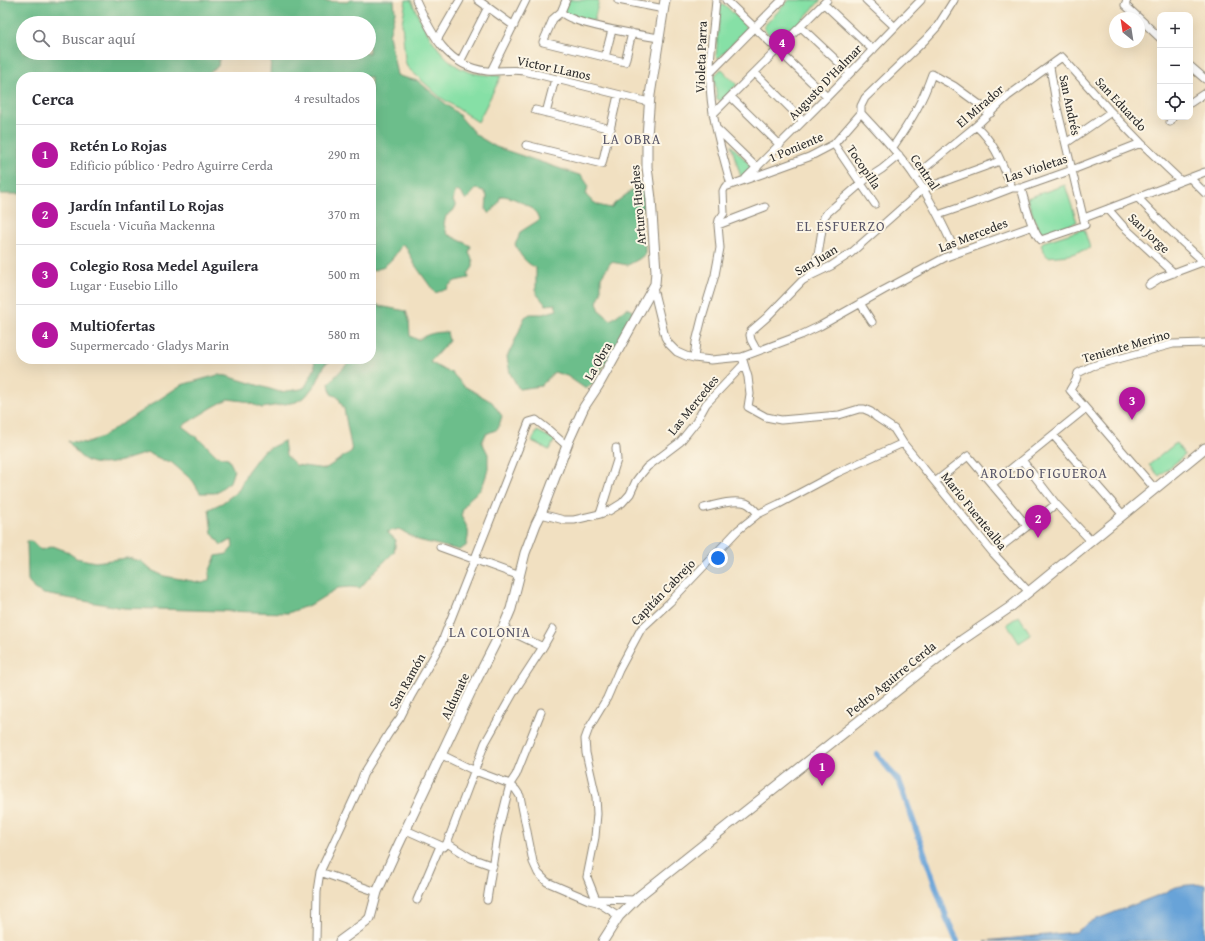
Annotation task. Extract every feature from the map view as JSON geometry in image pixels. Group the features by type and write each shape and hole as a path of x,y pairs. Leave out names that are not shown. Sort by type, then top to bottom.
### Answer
{"street":[{"path":"437,40 460,0"},
{"path":"478,0 514,26"},
{"path":"491,71 526,0"},
{"path":"566,0 561,12 553,19 543,42 625,62 632,33"},
{"path":"618,0 664,5"},
{"name":"Violeta Parra","path":"716,0 710,86 713,114 731,185"},
{"path":"726,0 827,97"},
{"path":"866,0 895,27"},
{"name":"1 Poniente","path":"731,185 808,157 834,144 861,113 861,106 865,98 937,27 954,0"},
{"name":"Victor LLanos","path":"419,1 428,25 447,53 472,68 491,71 520,70 649,102"},
{"path":"710,73 755,28 778,1"},
{"name":"Augusto D'Halmar","path":"745,180 895,27 917,1"},
{"path":"713,114 825,2 872,50"},
{"path":"1126,3 1134,12"},
{"name":"Arturo Hughes","path":"653,288 656,275 651,199 647,167 647,136 649,102 664,5"},
{"path":"460,62 488,7"},
{"path":"561,12 567,17 612,30 659,38"},
{"path":"1145,24 1157,35"},
{"path":"801,27 850,73"},
{"path":"606,57 612,30"},
{"name":"El Mirador","path":"915,176 990,114 1008,96 1062,57"},
{"name":"San Eduardo","path":"1062,57 1111,112 1141,143 1182,181"},
{"name":"San Andrés","path":"1050,67 1056,104 1084,218"},
{"path":"1193,69 1205,79"},
{"path":"755,73 803,121"},
{"path":"893,147 921,102 932,74 954,86 990,114"},
{"path":"546,113 555,79"},
{"path":"1193,100 1205,93"},
{"path":"526,145 602,164 618,95"},
{"path":"731,97 780,144"},
{"path":"536,110 610,129"},
{"path":"1066,143 1111,112"},
{"name":"Central","path":"861,113 893,147 915,176 938,215 956,253"},
{"path":"976,126 990,141 1012,188"},
{"path":"716,128 757,168"},
{"name":"Las Violetas","path":"938,215 1012,188 1021,188 1072,170 1141,143"},
{"name":"Tocopilla","path":"834,144 875,204"},
{"path":"810,276 818,255 824,218 827,213 865,180 889,164 899,155"},
{"name":"San Juan","path":"757,351 751,340 751,331 766,318 799,284 810,276 831,266 851,253 923,189 1000,161"},
{"path":"1021,188 1033,226 1038,238 1041,240 1085,225 1084,218 1205,172"},
{"path":"1190,178 1205,193"},
{"path":"728,222 724,213 723,191 725,187 731,185"},
{"path":"1138,198 1204,262 1174,272 1149,285"},
{"path":"718,225 764,207"},
{"name":"San Jorge","path":"1108,209 1123,226 1174,272"},
{"path":"694,358 696,342 717,264 720,248 718,225 719,220 724,213"},
{"name":"Las Mercedes","path":"541,514 564,520 585,518 617,507 626,499 642,473 680,442 696,422 706,404 743,361 757,351 808,332 932,264 956,253 1033,226"},
{"path":"653,288 662,325 669,344 677,352 694,358 743,361"},
{"name":"La Obra","path":"567,446 584,407 598,386 653,288"},
{"path":"860,303 872,322"},
{"name":"Teniente Merino","path":"1085,409 1070,390 1078,373 1092,366 1173,344 1205,343"},
{"name":"Mario Fuentealba","path":"743,361 748,377 748,407 766,417 781,420 832,416 858,409 864,409 871,412 894,429 903,443 993,553 1029,592"},
{"path":"992,484 1085,409 1155,489"},
{"name":"San Ramón","path":"316,941 317,891 320,872 357,792 363,775 400,718 441,644 530,422 536,420 567,446"},
{"path":"1053,435 1123,515"},
{"name":"Capitán Cabrejo","path":"597,900 587,877 595,837 597,814 596,797 586,753 585,739 589,728 607,698 619,670 641,629 670,602 738,530 758,514 837,473 903,443"},
{"name":"Aldunate","path":"340,941 370,918 377,892 474,685 503,628 511,609 525,553 567,446"},
{"path":"600,514 617,460 616,448"},
{"name":"Pedro Aguirre Cerda","path":"603,941 618,916 636,900 943,654 1009,608 1205,448"},
{"path":"935,482 968,456 1027,526"},
{"path":"1022,460 1056,504 1091,540"},
{"path":"704,508 730,502 746,503 758,514"},
{"path":"993,553 1056,504"},
{"path":"440,547 520,576"},
{"path":"503,628 542,647"},
{"path":"417,900 443,845 475,771 485,743 515,690 553,629"},
{"path":"487,900 497,836 510,784 516,775 541,712"},
{"path":"442,755 475,771 510,784 516,790 520,796 533,862 538,873 547,882 553,886 597,900 636,900"},
{"path":"406,830 493,866"},
{"path":"320,872 377,892"},
{"path":"597,900 618,916"}],"green space":[{"path":"0,0 302,0 347,2 350,0 394,0 395,12 389,35 397,75 418,81 458,114 476,135 496,147 582,176 588,185 586,195 597,204 611,208 615,203 635,188 641,189 646,196 639,223 645,244 645,254 628,265 611,262 601,277 601,293 597,302 600,311 611,320 627,308 632,310 634,316 593,383 586,389 567,376 554,372 541,386 519,389 510,373 507,357 525,317 530,314 543,314 557,310 555,304 546,305 536,293 536,268 523,258 515,244 520,232 539,220 536,213 528,206 514,199 501,196 497,205 489,214 486,210 487,196 484,191 476,189 466,200 462,194 457,191 455,192 453,201 456,206 453,211 446,216 444,224 447,234 471,246 469,253 473,261 473,267 468,274 469,278 455,281 448,286 447,289 435,293 415,265 406,247 402,244 390,262 376,270 376,72 270,72 271,60 376,60 376,16 16,16 16,60 219,60 218,66 210,72 16,72 16,194 0,194"},
{"path":"406,0 411,0 421,22 435,44 452,62 462,69 473,73 501,76 478,122 440,97 407,67 402,23"},
{"path":"566,0 599,0 594,21 567,16 563,13"},
{"path":"789,0 821,0 782,44 778,44 764,29 764,26"},
{"path":"722,4 725,5 746,26 746,30 718,58 716,56 720,7"},
{"path":"721,69 737,85 722,101 717,99 714,76"},
{"path":"731,145 754,169 745,176 741,177"},
{"path":"1065,185 1077,222 1040,235 1027,198"},
{"path":"1084,229 1090,248 1069,255 1047,257 1041,245 1043,242"},
{"path":"376,303 379,306 406,311 409,320 410,336 418,340 431,334 447,332 449,341 430,362 452,373 464,386 492,402 502,416 498,429 486,434 482,442 488,454 488,470 480,490 469,499 461,516 468,531 466,546 459,550 418,540 399,529 387,532 396,540 394,552 360,588 338,588 312,604 288,613 124,608 44,594 34,589 28,580 27,541 31,541 41,550 53,546 66,551 76,558 95,562 127,558 141,561 151,570 164,576 203,583 209,580 210,570 216,556 227,554 233,547 232,540 221,545 212,533 209,509 222,503 238,491 247,472 262,452 284,441 286,455 296,465 325,469 352,451 344,409 338,397 331,394 329,383 347,364 376,364"},
{"path":"315,364 325,364 317,382 306,396 296,402 262,408 244,401 228,399 182,426 204,443 217,456 228,458 234,470 230,482 215,493 200,493 193,481 171,462 148,453 113,463 96,463 88,461 80,456 68,441 85,443 102,437 181,385 218,375 227,376 280,392 305,387 315,368"},
{"path":"537,431 555,440 549,450 532,441"},
{"path":"1176,443 1185,455 1159,476 1149,465"},
{"path":"1019,616 1031,635 1019,643 1007,624"}],"water":[{"path":"1205,884 1205,941 985,941 1076,932 1092,921 1164,893 1173,888"}],"waterway":[{"path":"877,754 900,783 947,919 957,941"}],"place":[{"name":"MultiOfertas","path":"782,62"},
{"name":"Colegio Rosa Medel Aguilera","path":"1132,420"},
{"name":"Jardín Infantil Lo Rojas","path":"1038,538"},
{"name":"Retén Lo Rojas","path":"822,786"}],"district":[{"name":"LA OBRA","path":"632,139"},
{"name":"EL ESFUERZO","path":"841,226"},
{"name":"AROLDO FIGUEROA","path":"1044,473"},
{"name":"LA COLONIA","path":"490,632"}]}
